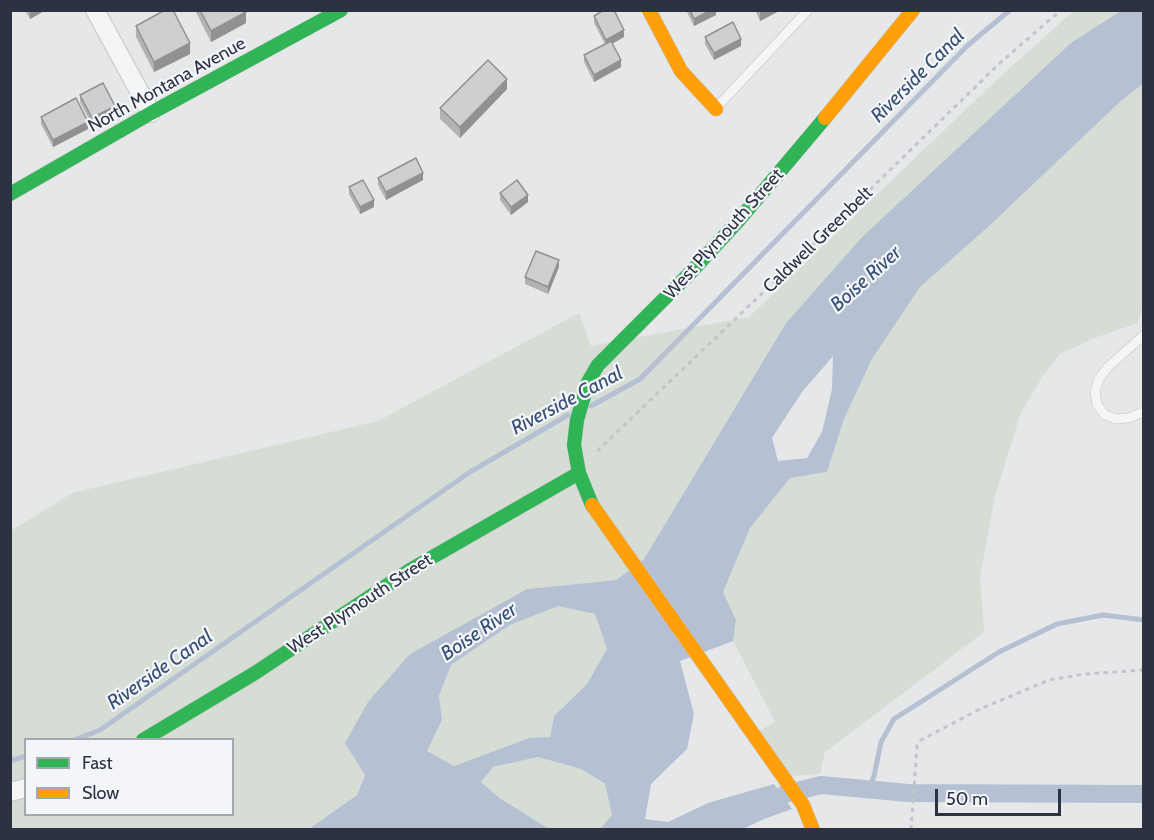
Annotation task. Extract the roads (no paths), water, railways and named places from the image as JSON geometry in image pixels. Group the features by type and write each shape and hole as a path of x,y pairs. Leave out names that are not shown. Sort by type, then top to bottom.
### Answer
{"street":[{"path":"95,10 151,113"},
{"name":"North Montana Avenue","path":"10,194 151,113 341,10"},
{"path":"649,10 681,71 716,109"},
{"name":"West Plymouth Street","path":"813,830 803,805 598,516 586,494 579,473 574,446 577,420 588,382 598,365 691,272 746,212 913,10"},
{"name":"West Plymouth Street","path":"146,738 255,673 410,570 579,473"}],"lane":[{"path":"716,109 808,10"},
{"path":"1143,335 1098,379 1095,391 1097,405 1105,415 1116,419 1143,412"}],"water":[{"name":"Boise River","path":"1121,11 1143,11 1143,84 1122,100 988,227 920,287 872,359 844,419 827,472 790,478 750,528 723,592 736,620 733,641 680,661 694,714 687,749 651,784 645,819 668,822 708,803 774,784 792,809 743,829 600,829 612,815 605,784 581,769 538,757 493,767 481,782 501,799 546,827 554,829 307,830 357,795 365,775 345,743 368,702 410,654 527,589 616,580 644,559 786,323 862,237 1072,42","holes":["833,356 832,389 822,432 807,458 778,461 772,438 802,392","558,606 595,614 607,649 587,684 554,716 550,737 529,738 454,766 427,751 442,720 439,696 451,665 510,625"]}],"waterway":[{"name":"Riverside Canal","path":"591,406 640,379 967,46 1010,10"},
{"name":"Riverside Canal","path":"79,738 100,730 470,472 568,415"},
{"path":"869,789 881,742 894,719 999,652 1057,624 1103,615 1144,620"},
{"name":"Riverside Canal","path":"10,761 24,757"},
{"path":"785,794 821,785 908,793 1144,794"}]}
